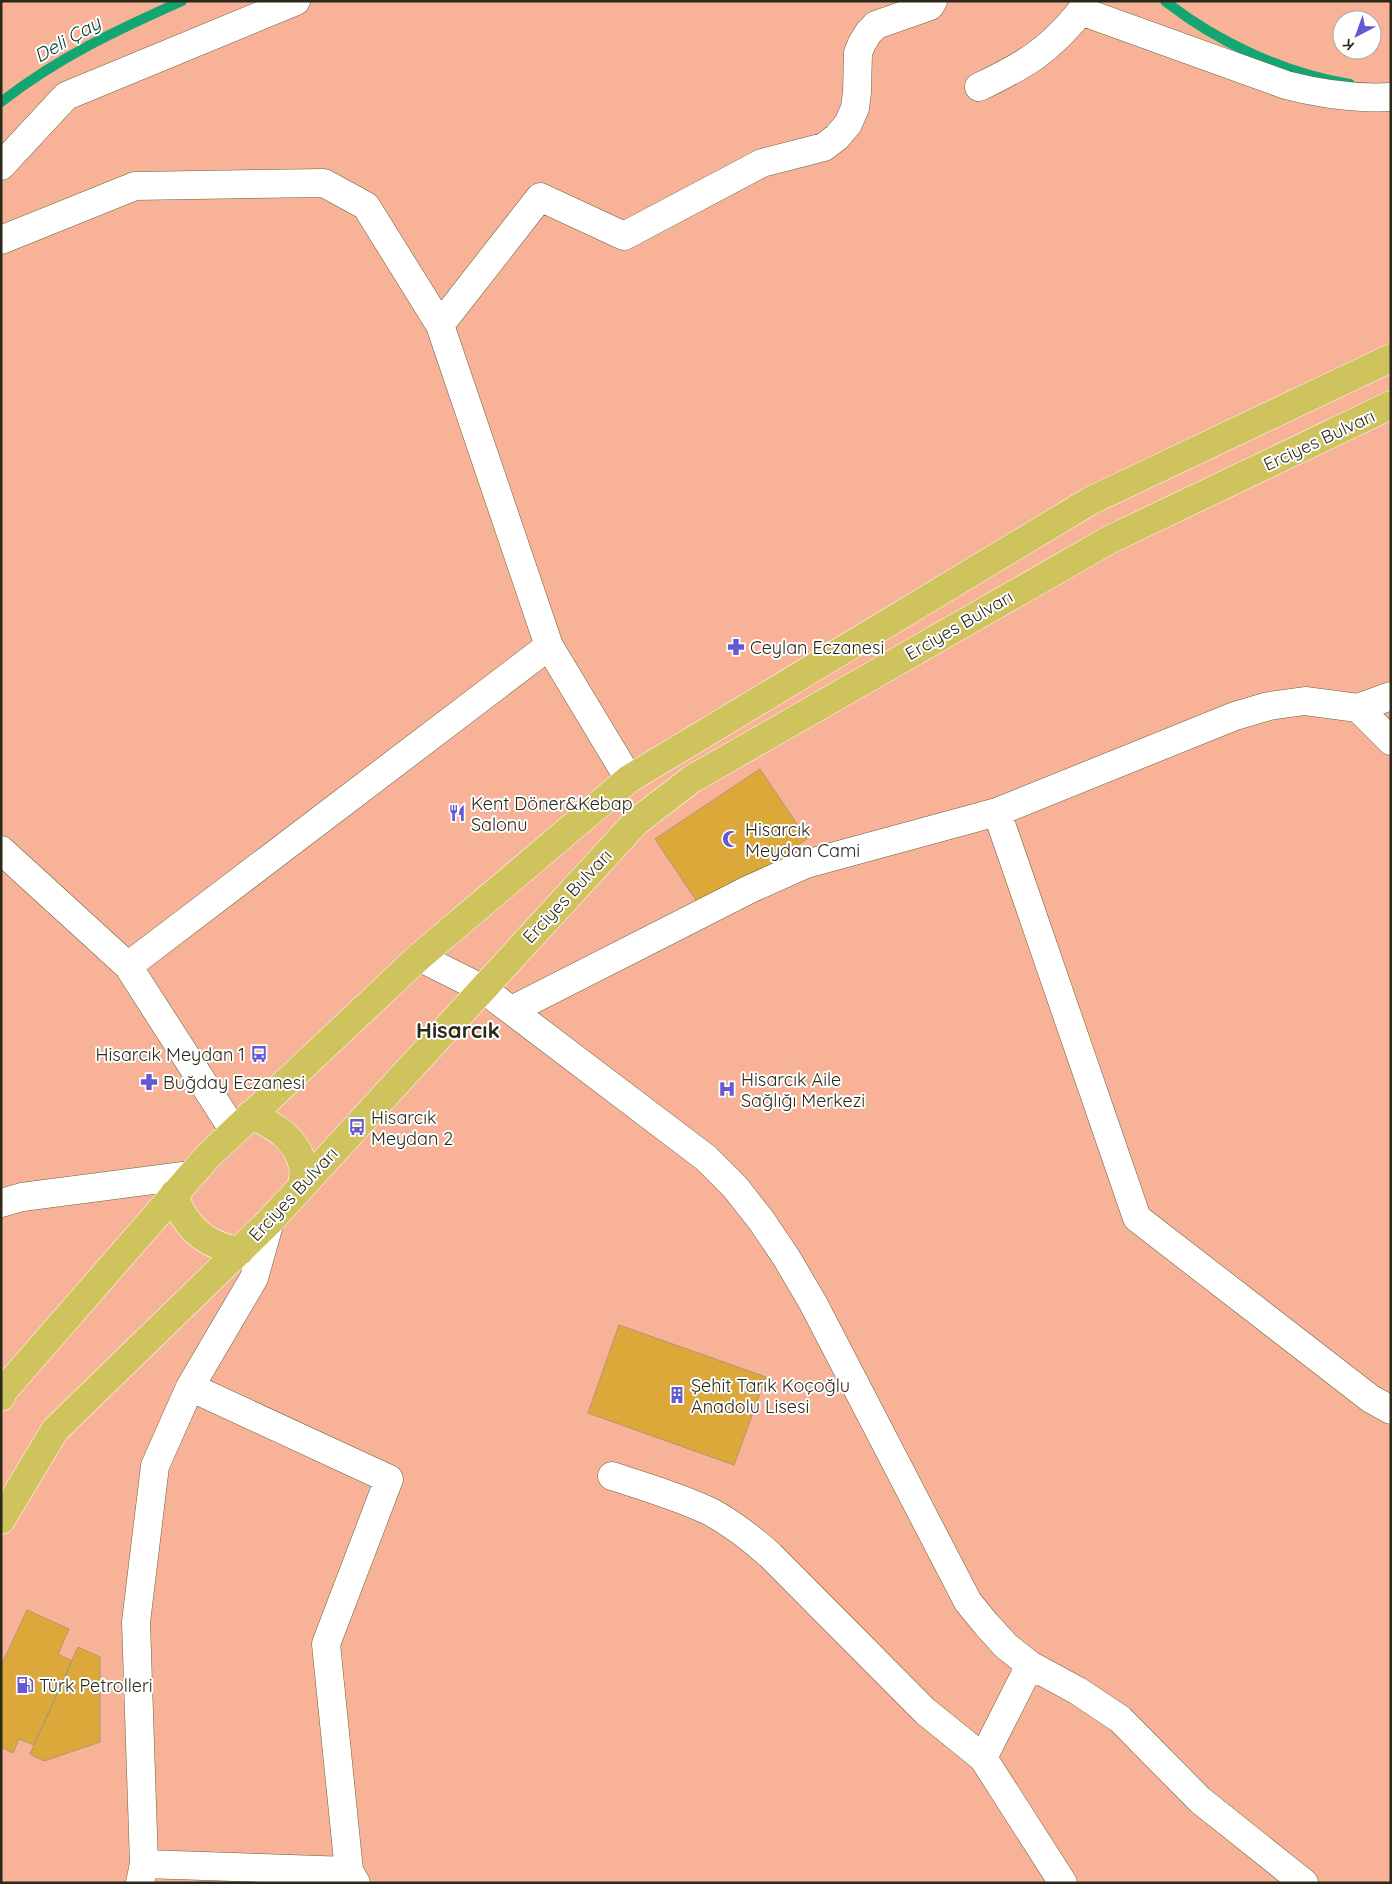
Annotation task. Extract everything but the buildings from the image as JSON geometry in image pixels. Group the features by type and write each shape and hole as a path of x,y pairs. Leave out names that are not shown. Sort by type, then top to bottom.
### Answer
{"highway":[{"path":"1,1397 4,1390 208,1155 419,957 629,779 1090,500 1391,358"},
{"name":"Erciyes Bulvarı","path":"1,1520 55,1430 256,1235 636,822 692,778 1109,540 1391,405"},
{"path":"242,1123 270,1123 286,1136 298,1151 304,1169 302,1186"},
{"path":"183,1185 179,1211 191,1228 208,1241 224,1249 256,1235"}],"street":[{"path":"1,166 66,96 296,1"},
{"path":"440,326 540,197 624,236 762,163 824,147 837,137 848,124 855,108 858,53 869,32 876,25 930,6 933,1"},
{"path":"979,87 1019,67 1044,51 1064,32 1081,11 1286,85 1342,96 1391,96"},
{"path":"1,240 135,186 324,183 366,206 440,326 549,646 629,779"},
{"path":"128,966 549,646"},
{"path":"512,1010 750,889 806,864 996,812 1235,716 1269,706 1305,701 1358,708 1391,696"},
{"path":"1358,708 1391,741"},
{"path":"996,812 1137,1218 1370,1399 1391,1410"},
{"path":"1,850 128,966 242,1123"},
{"path":"419,957 483,989 512,1010 706,1158 735,1187 762,1220 813,1303 968,1602 1006,1646 1030,1665 1078,1691 1120,1719 1200,1800 1304,1883"},
{"path":"1,1203 22,1197 183,1185"},
{"path":"190,1388 389,1479 326,1644 353,1877 142,1873 136,1622 155,1466 190,1388 254,1278 256,1235"},
{"path":"612,1476 693,1504 712,1513 752,1539 770,1555 918,1705 983,1758 1064,1883"},
{"path":"983,1758 1030,1665"}],"shaded area":[{"path":"1,1 1391,1 1391,1883 1,1883"}],"waterway":[{"name":"Deli Çay","path":"1,102 44,71 66,58 182,1"},
{"path":"1165,1 1207,30 1252,54 1301,72 1350,84"}],"place":[{"name":"Ceylan Eczanesi","path":"736,647"},
{"name":"Kent Döner&Kebap Salonu","path":"457,813"},
{"name":"Hisarcık Meydan Cami","path":"731,839"},
{"name":"Hisarcık Meydan 1","path":"259,1054"},
{"name":"Buğday Eczanesi","path":"149,1082"},
{"name":"Hisarcık Aile Sağlığı Merkezi","path":"727,1089"},
{"name":"Hisarcık Meydan 2","path":"357,1127"},
{"name":"Şehit Tarık Koçoğlu Anadolu Lisesi","path":"677,1395"},
{"name":"Türk Petrolleri","path":"25,1685"}],"district":[{"name":"Hisarcık","path":"458,1030"}]}
